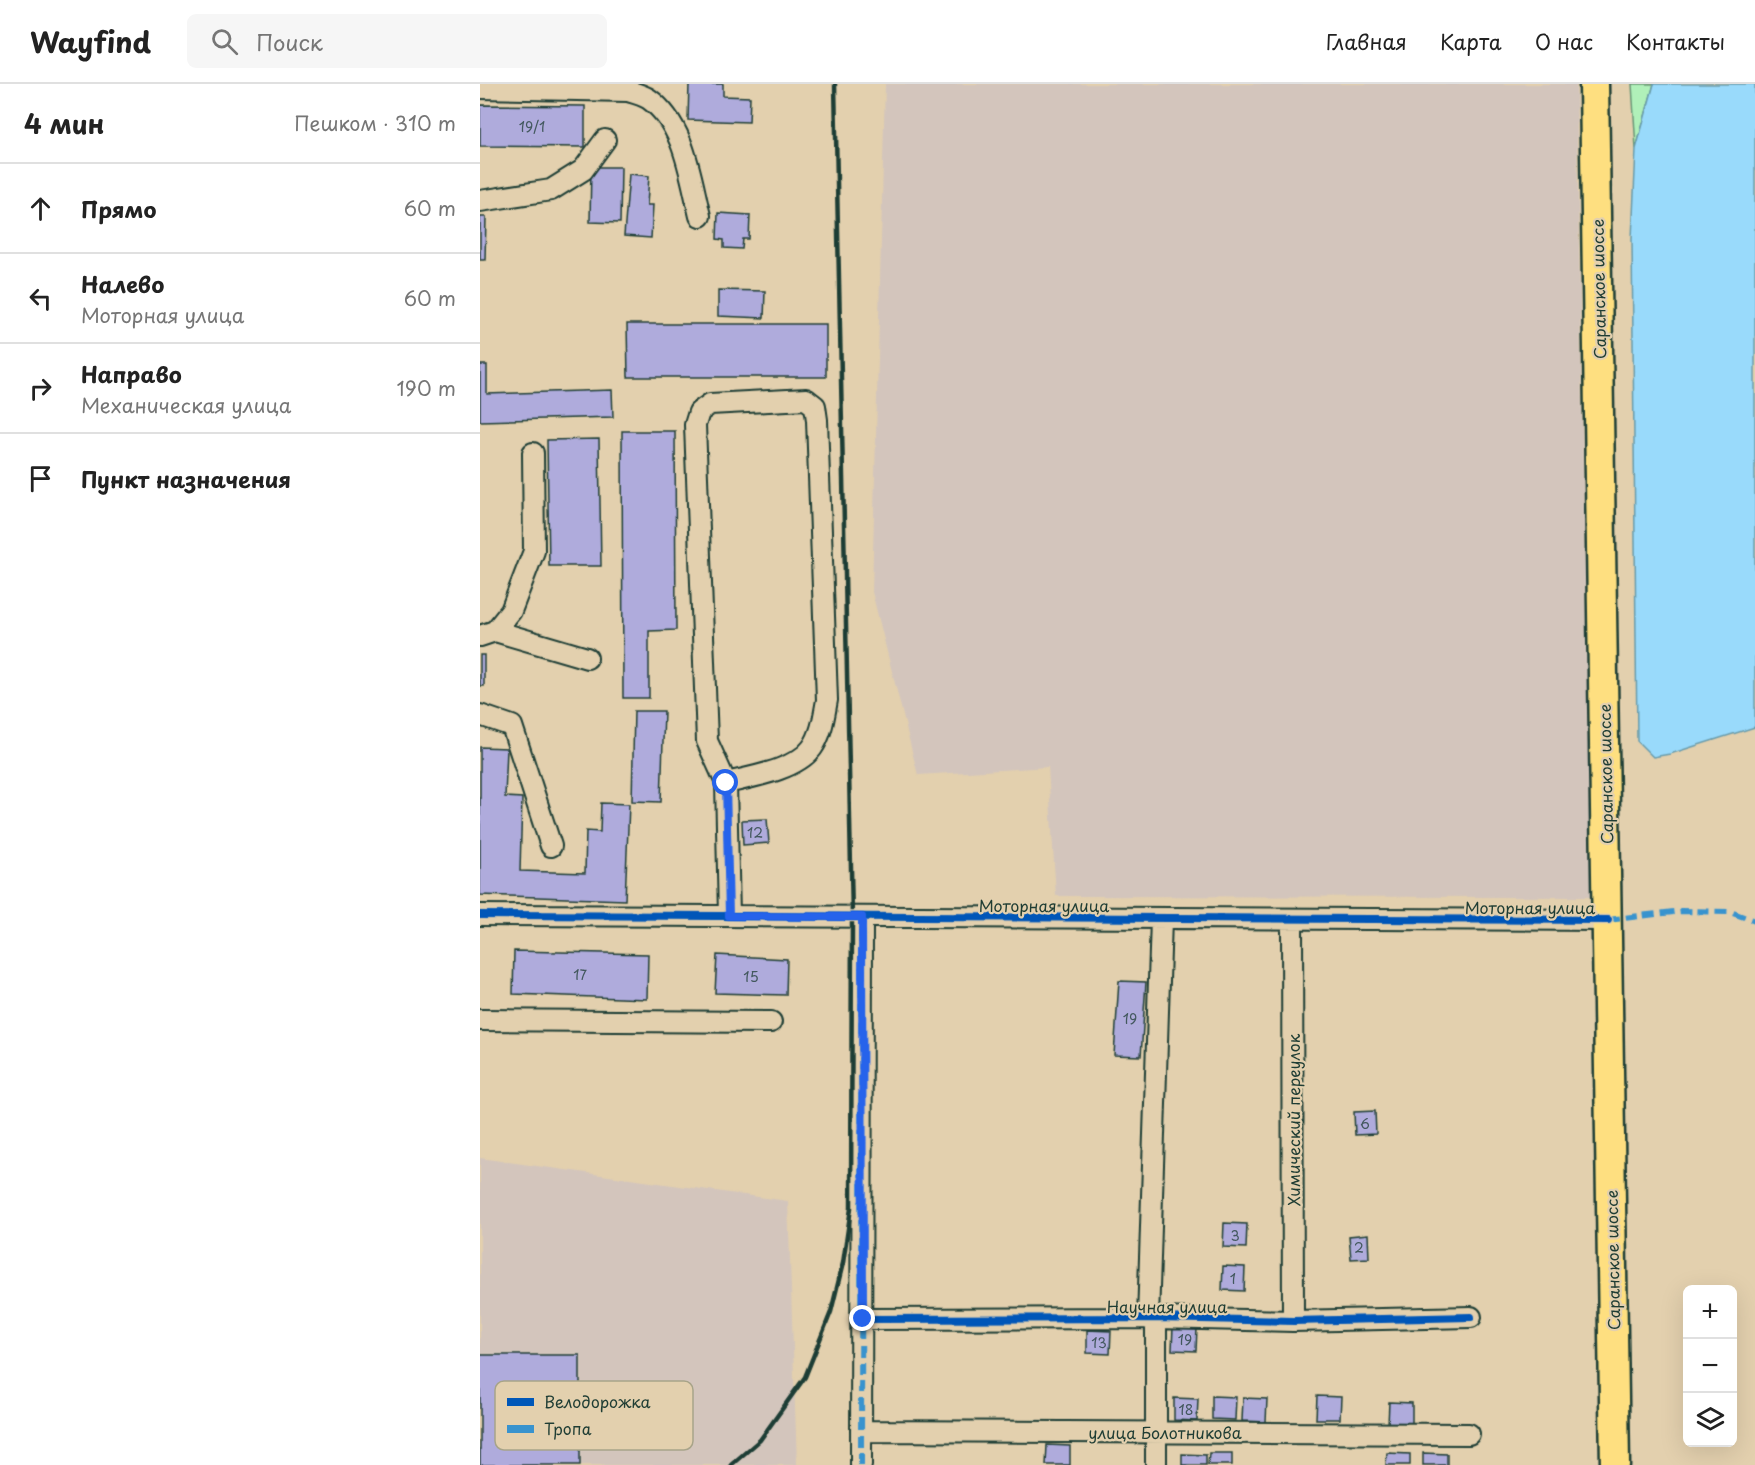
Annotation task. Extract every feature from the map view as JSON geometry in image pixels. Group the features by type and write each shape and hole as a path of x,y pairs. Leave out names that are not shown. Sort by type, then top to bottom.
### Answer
{"highway":[{"name":"Саранское шоссе","path":"1594,84 1615,1465"}],"street":[{"path":"480,88 628,91 648,98 664,112 680,138 700,216"},
{"path":"480,201 551,190 583,170 605,140"},
{"path":"726,783 771,772 796,762 812,749 822,728 827,700 817,420 815,406 806,399 710,404 699,412 696,424 707,741 726,783 729,916"},
{"path":"487,634 511,611 534,551 533,453"},
{"path":"487,634 587,658"},
{"path":"480,715 512,726 551,846"},
{"name":"Моторная улица","path":"480,915 1608,920"},
{"path":"861,1465 862,917"},
{"path":"1156,1465 1152,1319 1161,919"},
{"name":"Химический переулок","path":"1293,919 1293,1321"},
{"path":"480,1020 771,1022"},
{"name":"Научная улица","path":"863,1319 1293,1321 1471,1317"},
{"name":"улица Болотникова","path":"861,1431 1469,1434"}],"shaded area":[{"path":"885,84 1576,84 1591,897 1056,896 1048,767 918,775 872,592"},
{"path":"480,1158 788,1201 797,1465 480,1465"}],"green space":[{"path":"1632,84 1654,84 1636,149"}],"water":[{"path":"1654,84 1755,84 1755,727 1670,754 1653,757 1637,741 1632,239 1636,149"}],"building":[{"path":"689,84 723,84 723,96 750,97 749,122 688,120"},
{"path":"480,105 585,106 585,147 480,146"},
{"path":"591,167 621,167 620,223 590,222"},
{"path":"629,174 649,176 647,205 653,205 651,238 624,236"},
{"path":"718,213 750,215 749,239 743,239 742,249 724,248 724,240 717,239"},
{"path":"480,217 486,217 485,260 480,260"},
{"path":"718,290 765,291 764,318 718,316"},
{"path":"627,324 826,324 826,377 628,377"},
{"path":"480,365 487,365 487,394 612,390 613,417 480,421"},
{"path":"622,431 675,431 676,630 649,631 649,698 623,698"},
{"path":"599,439 601,566 549,566 547,440"},
{"path":"480,655 484,655 484,686 480,686"},
{"path":"634,711 664,711 661,802 632,801"},
{"path":"480,747 507,748 505,797 522,798 520,871 585,873 586,831 600,832 601,803 629,804 625,900 480,895"},
{"path":"767,819 769,843 743,845 742,820"},
{"path":"514,951 648,954 647,999 513,994"},
{"path":"717,955 787,959 786,995 715,993"},
{"path":"1119,981 1146,982 1141,1056 1114,1055"},
{"path":"1375,1111 1376,1134 1355,1135 1354,1112"},
{"path":"1224,1223 1247,1224 1246,1248 1223,1247"},
{"path":"1368,1234 1369,1258 1351,1259 1349,1236"},
{"path":"1223,1266 1245,1267 1244,1291 1222,1290"},
{"path":"1173,1327 1197,1328 1196,1351 1172,1350"},
{"path":"1087,1330 1111,1331 1110,1354 1087,1353"},
{"path":"480,1355 580,1355 580,1381 495,1381 495,1450 580,1450 580,1465 480,1465"},
{"path":"1212,1396 1236,1397 1235,1420 1212,1419"},
{"path":"1317,1396 1341,1397 1340,1419 1316,1419"},
{"path":"1174,1398 1198,1399 1197,1421 1174,1420"},
{"path":"1243,1398 1267,1399 1266,1422 1242,1421"},
{"path":"1389,1402 1412,1403 1412,1425 1388,1425"},
{"path":"1047,1445 1070,1446 1070,1465 1046,1465"},
{"path":"1209,1453 1232,1453 1232,1465 1208,1465"},
{"path":"1387,1453 1410,1454 1410,1465 1386,1465"},
{"path":"1423,1453 1447,1454 1447,1465 1423,1465"},
{"path":"1182,1454 1206,1455 1206,1465 1182,1465"}],"railway":[{"path":"731,1465 760,1440 805,1377 831,1312 843,1263 851,1208 852,917 835,84"}],"marked path":[{"path":"1608,920 1681,911 1730,912 1755,921"},
{"path":"861,1465 862,917"}],"cycle path":[{"path":"480,915 1608,920"},
{"path":"863,1319 1156,1318 1293,1321 1471,1317"}],"route":[{"path":"726,783 729,916 862,917 863,1319"}]}
